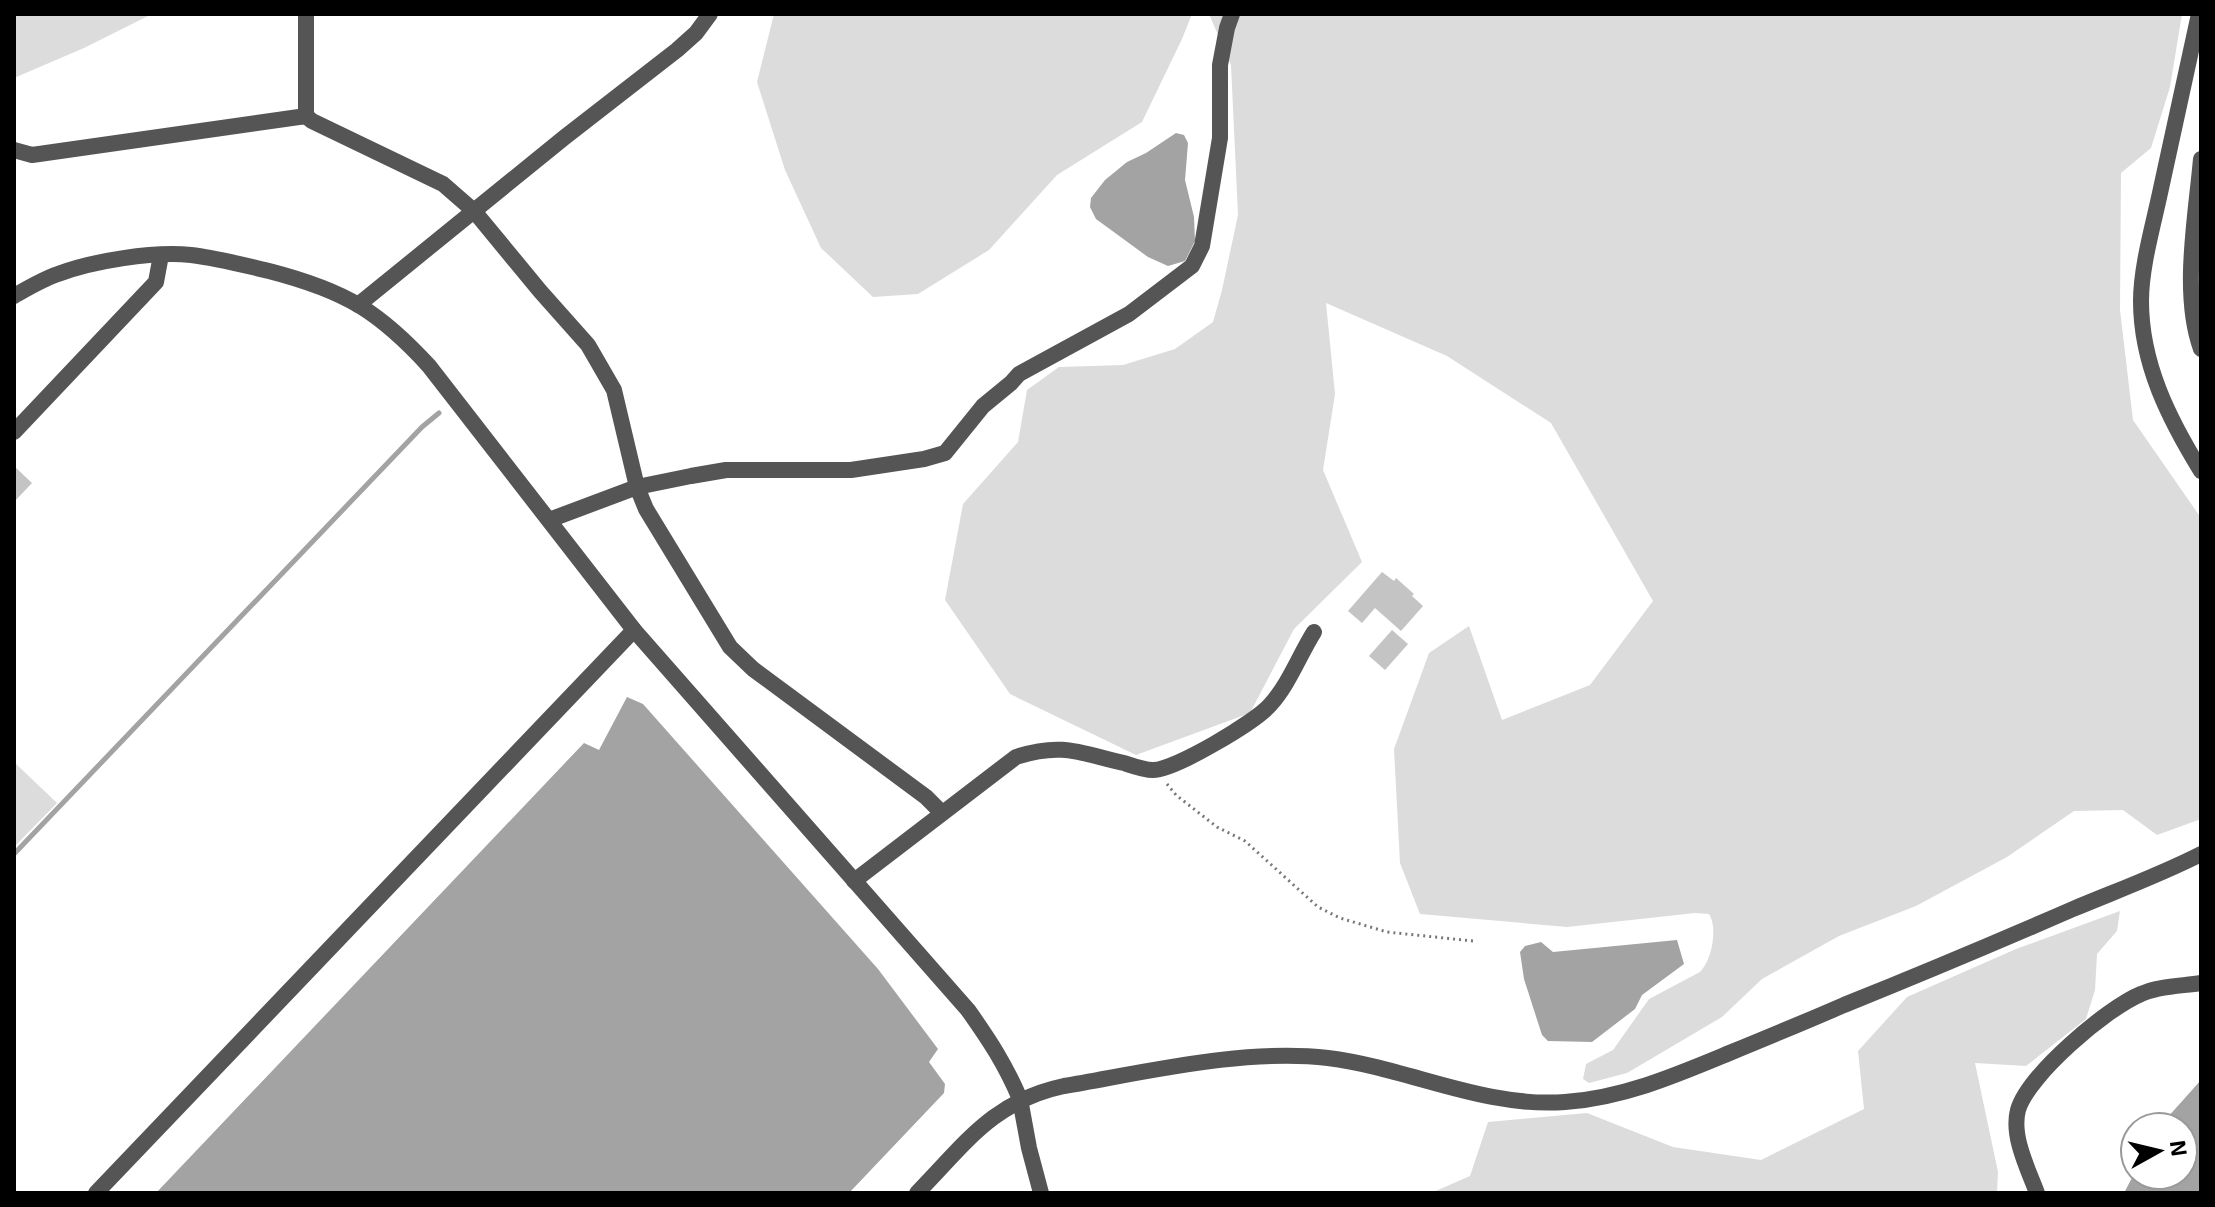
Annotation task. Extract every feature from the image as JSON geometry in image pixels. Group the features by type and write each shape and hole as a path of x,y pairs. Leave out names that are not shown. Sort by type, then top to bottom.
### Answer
{"street":[{"path":"306,14 306,116"},
{"path":"358,305 677,50 696,33 710,14"},
{"path":"549,520 637,487 726,470 851,470 945,453 983,406 1019,374 1108,327 1192,266 1202,246 1220,138 1220,65 1232,14"},
{"path":"2199,14 2148,249 2141,300 2145,341 2155,382 2176,430 2201,471"},
{"path":"14,150 32,155 306,116 443,184 474,211 588,345 614,390 637,487 646,509 730,647 753,669 926,797 942,813"},
{"path":"2201,159 2192,270 2192,307 2195,333 2201,349"},
{"path":"14,296 57,274 90,265 121,259 186,254 215,258 320,286 380,319 408,343 634,630 968,1010 1000,1055 1020,1099 1041,1193"},
{"path":"14,432 156,282 161,255"},
{"path":"96,1193 634,630"},
{"path":"854,881 1016,757 1053,748 1152,770 1180,762 1257,717 1269,706 1283,688 1314,632"},
{"path":"917,1193 984,1124 1000,1111 1038,1091 1219,1061 1275,1056 1327,1058 1509,1100 1535,1103 1613,1095 1685,1071 2201,854"},
{"path":"2037,1193 2017,1136 2018,1112 2041,1072 2117,1005 2144,992 2201,983"}],"path":[{"path":"1152,770 1176,795 1217,827 1245,841 1318,907 1340,918 1387,932 1473,941"}],"shaded area":[{"path":"14,14 152,14 14,78"},
{"path":"774,14 1192,14 1142,122 1057,175 989,250 918,294 873,297 821,248 785,170 757,82"},
{"path":"1209,14 2182,14 2170,87 2151,148 2121,173 2120,310 2133,420 2201,518 2201,819 2157,835 2123,810 2074,811 2007,857 1916,906 1839,936 1762,979 1722,1017 1627,1073 1589,1083 1583,1079 1586,1064 1613,1050 1649,999 1704,967 1713,935 1709,914 1567,927 1420,914 1400,863 1394,749 1429,653 1469,626 1502,720 1590,685 1653,601 1551,423 1447,356 1326,303 1335,394 1323,470 1362,562 1294,629 1250,713 1136,755 1010,694 945,600 963,504 1018,442 1027,390 1059,367 1123,365 1175,349 1213,322 1238,215 1231,65"},
{"path":"1176,133 1184,135 1188,143 1185,180 1194,217 1195,241 1185,261 1168,266 1148,257 1096,219 1090,207 1091,198 1105,180 1127,162"},
{"path":"627,697 643,704 878,969 938,1049 929,1062 945,1084 944,1093 849,1193 156,1193 584,743 599,750"},
{"path":"14,762 57,803 14,847"},
{"path":"2120,911 2117,931 2097,954 2095,990 2086,1019 2026,1066 1975,1063 1998,1172 1997,1193 1431,1193 1470,1176 1488,1122 1587,1113 1673,1147 1761,1160 1864,1109 1858,1051 1907,997 2016,949"},
{"path":"1677,940 1684,964 1642,995 1635,1009 1592,1042 1548,1041 1542,1035 1524,979 1520,952 1525,946 1541,942 1553,952"},
{"path":"2201,1080 2201,1193 2124,1193 2199,1191 2199,1111 2173,1111"}],"building":[{"path":"14,466 32,483 14,502"},
{"path":"1382,572 1394,581 1396,578 1423,606 1401,631 1375,608 1362,623 1348,611"},
{"path":"1392,630 1408,644 1385,670 1369,656"}],"waterway":[{"path":"14,854 422,427 439,413"}]}
